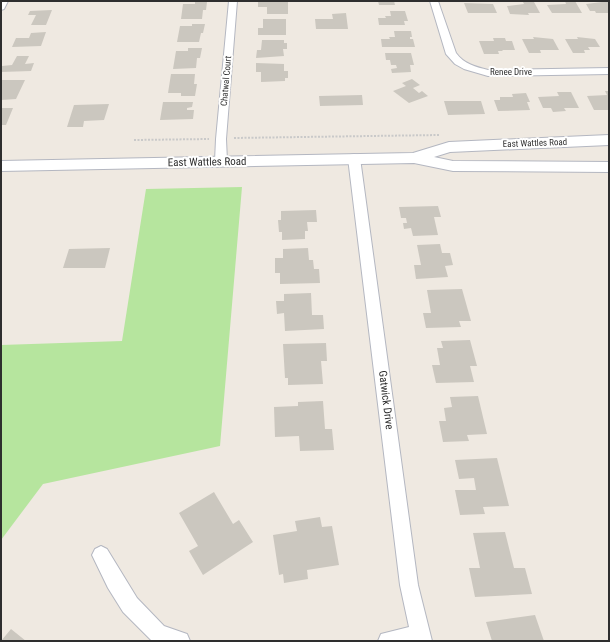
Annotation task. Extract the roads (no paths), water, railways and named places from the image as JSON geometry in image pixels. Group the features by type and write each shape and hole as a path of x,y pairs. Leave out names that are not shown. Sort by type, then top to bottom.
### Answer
{"main road":[{"name":"East Wattles Road","path":"414,158 448,146 609,140"},
{"name":"East Wattles Road","path":"1,166 414,158 453,166 609,167"}],"street":[{"path":"1,7 4,1"},
{"name":"Chatwal Court","path":"221,161 221,139 233,1"},
{"name":"Renee Drive","path":"434,1 451,54 455,60 469,68 488,73 609,71"},
{"name":"Gatwick Drive","path":"354,158 409,585 421,637"},
{"path":"101,555 130,606 158,633 180,641"},
{"path":"388,641 421,637"}]}
